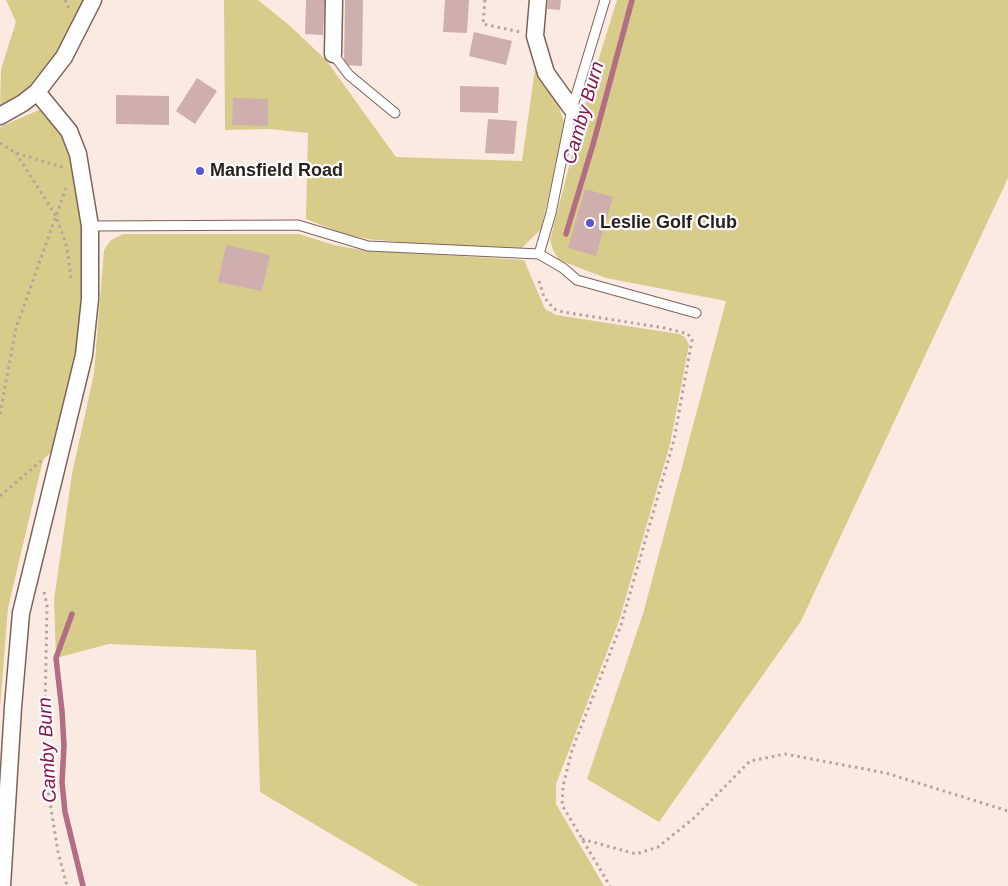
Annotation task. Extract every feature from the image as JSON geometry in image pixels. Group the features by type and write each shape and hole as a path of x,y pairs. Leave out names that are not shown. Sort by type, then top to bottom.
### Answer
{"street":[{"path":"0,116 23,103 37,92 64,57 93,0"},
{"path":"333,54 334,0"},
{"path":"538,0 535,36 546,73 572,109"},
{"path":"2,886 13,707 22,613 84,355 90,299 90,226 77,170 78,154 69,131 37,92"}],"lane":[{"path":"539,254 551,213 572,109 605,0"},
{"path":"333,54 349,75 395,113"},
{"path":"90,226 298,225 368,246 539,254 563,268 577,280 696,313"}],"path":[{"path":"485,0 483,24 535,36"},
{"path":"0,143 16,152 77,170 56,216 16,328 0,414"},
{"path":"16,152 56,216 67,247 72,283"},
{"path":"539,281 544,297 554,309 665,328 688,334 692,340 674,440 629,597 621,624 572,750 563,786 562,805 610,886"},
{"path":"0,496 43,460"},
{"path":"42,587 47,605 44,765 58,852 67,886"},
{"path":"582,839 636,854 658,847 694,818 750,761 785,754 886,773 1008,811"}],"shaded area":[{"path":"6,0 93,0 37,92 0,114 1,69 16,22"},
{"path":"224,0 258,0 289,25 326,60 396,157 522,161 535,69 557,100 565,125 541,229 522,248 422,244 367,239 341,233 306,219 308,133 269,129 225,130"},
{"name":"Leslie Golf Club","path":"617,0 1008,0 1008,178 801,621 659,822 587,779 643,614 726,301 606,278 559,260 553,250 550,240 588,93"},
{"path":"50,105 69,131 91,260 65,438 43,460 8,608 0,708 0,127"},
{"path":"123,234 299,234 334,245 362,250 524,260 545,309 556,315 679,334 685,337 689,345 670,444 619,621 556,784 556,804 604,886 419,886 260,792 256,650 109,644 56,658 54,600 72,474 94,373 104,250 111,240"}],"building":[{"path":"306,0 325,0 323,35 305,34"},
{"path":"345,0 363,0 362,66 344,65"},
{"path":"445,0 469,0 467,33 443,32"},
{"path":"548,0 561,0 560,10 547,9"},
{"path":"474,32 512,41 506,65 469,56"},
{"path":"197,78 217,91 195,124 176,111"},
{"path":"460,86 499,87 498,113 460,112"},
{"path":"116,95 169,96 169,125 116,124"},
{"path":"233,98 268,99 268,126 232,125"},
{"path":"488,119 517,121 514,154 485,153"},
{"name":"Leslie Golf Club","path":"585,189 613,197 596,256 568,248"},
{"path":"226,245 270,255 262,291 218,282"}],"waterway":[{"name":"Camby Burn","path":"566,234 594,141 632,0"},
{"name":"Camby Burn","path":"72,614 56,658 62,711 64,746 62,782 65,812 83,886"}],"place":[{"name":"Mansfield Road","path":"200,171"},
{"name":"Leslie Golf Club","path":"590,223"}]}
